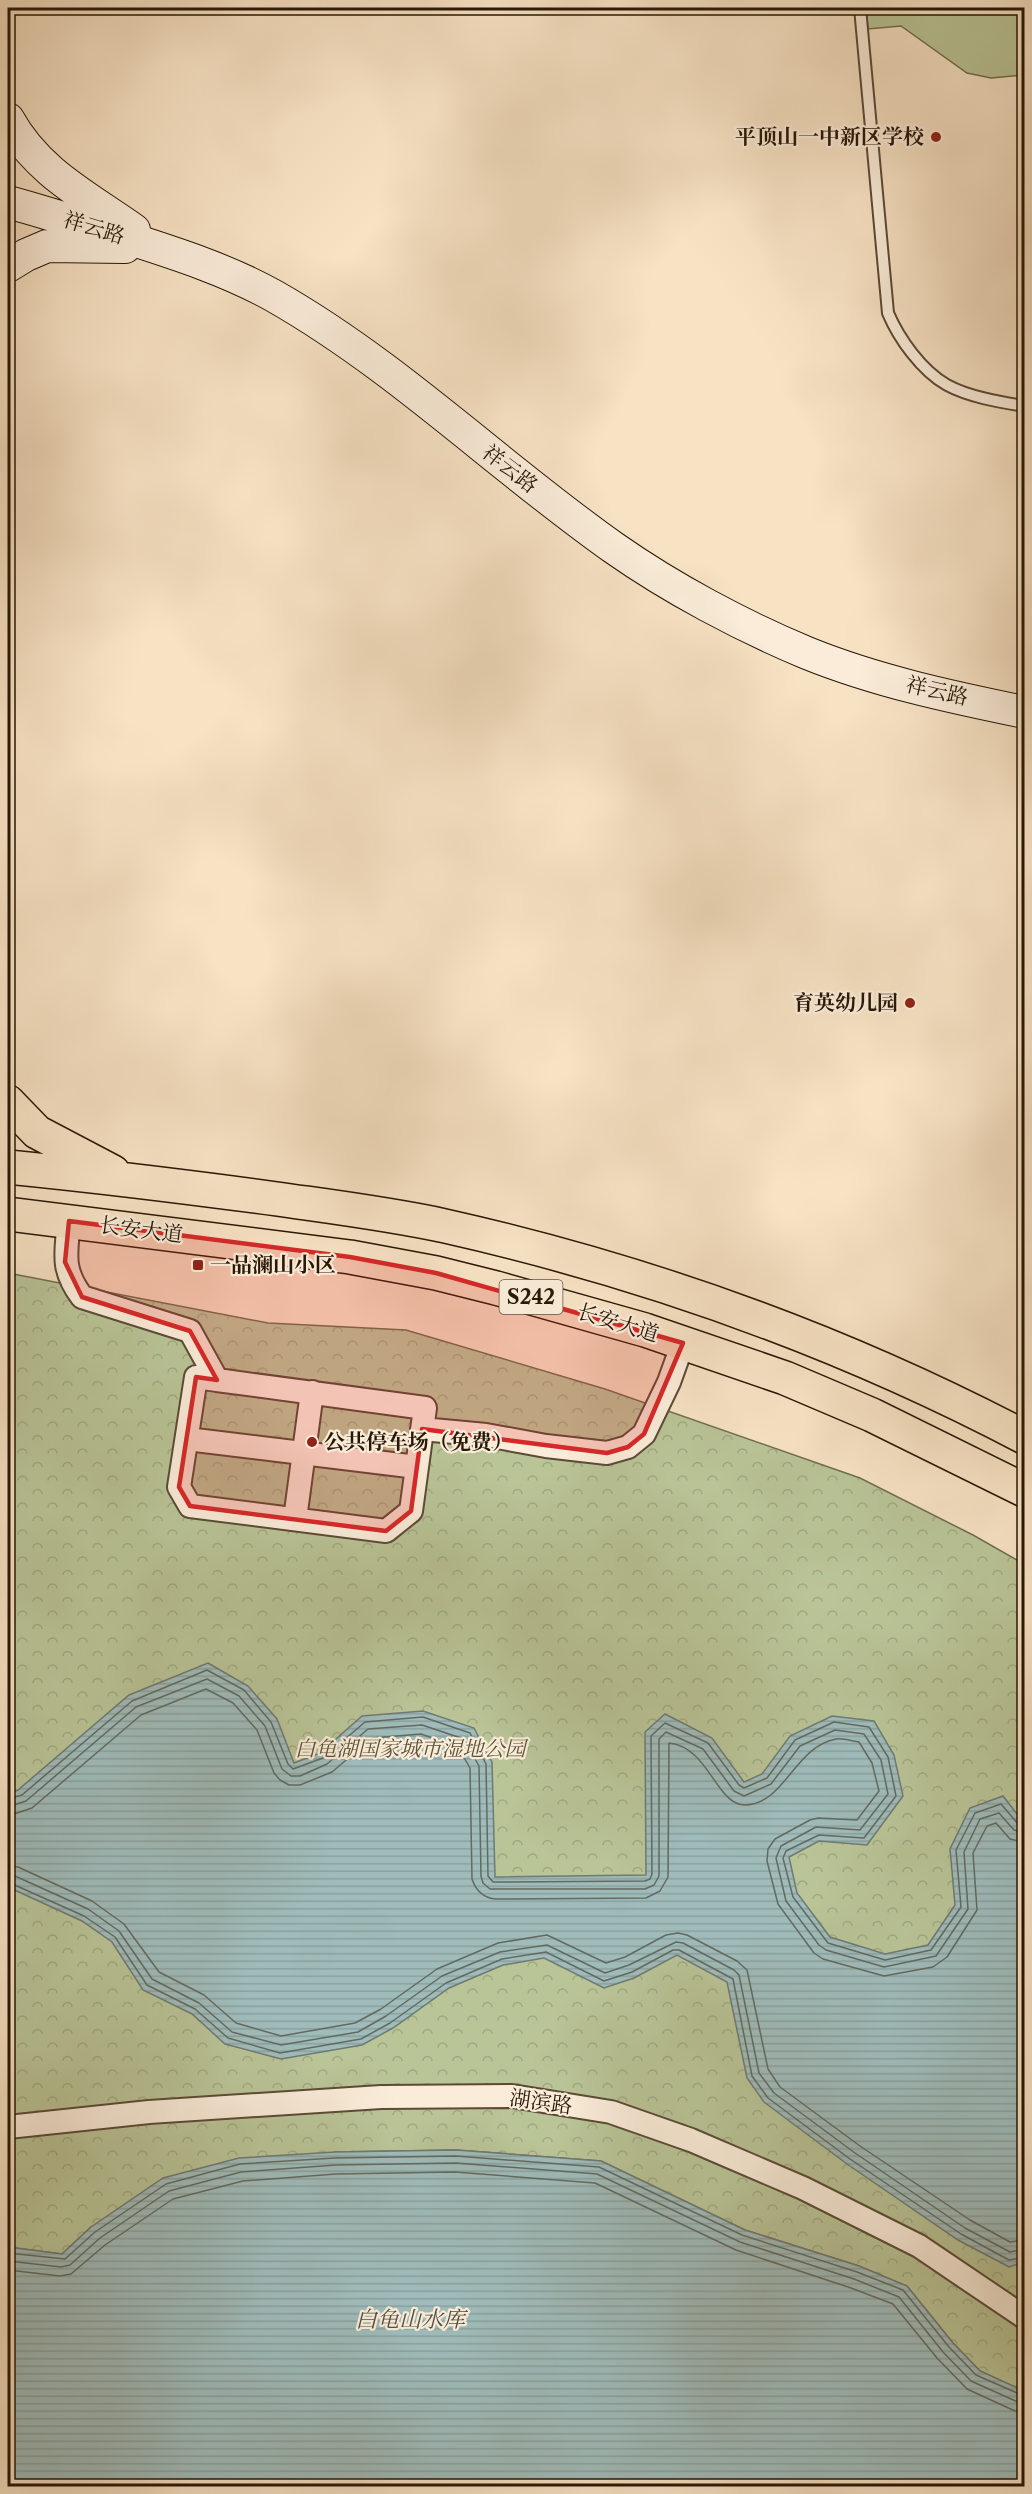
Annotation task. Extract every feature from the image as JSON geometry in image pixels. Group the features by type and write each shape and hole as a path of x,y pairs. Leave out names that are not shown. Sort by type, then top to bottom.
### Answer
{"main road":[{"path":"8,118 16,135 48,170 159,248"},
{"name":"祥云路","path":"8,201 159,248 237,278 272,295 376,364 607,543 690,594 776,638 829,661 911,686 1021,708"},
{"path":"8,266 47,246 159,248"},
{"path":"8,1102 37,1132 128,1180"},
{"name":"S242","path":"8,1167 334,1207 444,1226 540,1250 653,1283 789,1332 871,1364 1024,1437"},
{"name":"长安大道","path":"8,1214 350,1257 436,1273 572,1309 683,1343 785,1378 872,1415 1024,1490"}],"street":[{"path":"69,1221 65,1262 75,1287 82,1297 190,1331 217,1380"},
{"path":"422,1430 486,1435 546,1446 607,1453 628,1447 644,1434 669,1382 683,1343"},
{"path":"196,1377 217,1380 425,1408 411,1511 387,1531 190,1506 179,1487 196,1377"},
{"path":"295,1519 312,1392"},
{"path":"187,1439 417,1467"},
{"name":"湖滨路","path":"8,2127 149,2112 381,2097 512,2096 611,2112 691,2140 803,2188 919,2246 1024,2318"}],"lane":[{"path":"860,8 888,313 914,356 946,385 1024,406"}],"highlighted area":[{"path":"69,1221 350,1257 436,1273 683,1343 644,1434 628,1447 607,1453 422,1429 411,1511 386,1531 190,1506 179,1487 196,1377 217,1380 190,1331 82,1297 65,1262"}],"green space":[{"path":"866,8 1024,8 1024,75 991,78 967,73 901,26 868,29"},
{"name":"白龟湖国家城市湿地公园","path":"8,1273 268,1323 406,1330 605,1389 860,1478 973,1535 1024,1564 1024,2391 980,2371 953,2343 907,2286 859,2266 745,2230 601,2161 456,2150 335,2152 91,2227 62,2254 8,2247"}],"water":[{"path":"208,1663 248,1686 277,1719 294,1763 320,1753 362,1716 423,1711 474,1728 492,1762 495,1877 646,1875 645,1732 665,1714 712,1738 744,1782 762,1774 790,1736 832,1716 874,1721 894,1755 903,1796 867,1845 819,1841 789,1857 797,1893 830,1937 885,1954 928,1945 955,1905 950,1849 970,1808 1003,1796 1024,1823 1024,2262 1009,2267 958,2240 847,2164 764,2102 747,2078 727,1982 677,1955 634,1978 604,1988 544,1958 503,1965 449,1988 393,2028 362,2045 281,2059 225,2044 192,2014 143,1990 112,1942 82,1921 8,1887 8,1794 18,1790 129,1695"},
{"name":"白龟山水库","path":"456,2150 601,2161 745,2230 859,2266 907,2286 953,2343 980,2371 1024,2391 1024,2486 8,2486 8,2247 62,2254 91,2227 163,2178 239,2158 335,2152"}],"place":[{"name":"平顶山一中新区学校","path":"936,137"},
{"name":"育英幼儿园","path":"910,1003"},
{"name":"一品澜山小区","path":"198,1265"},
{"name":"公共停车场（免费）","path":"312,1442"}]}
